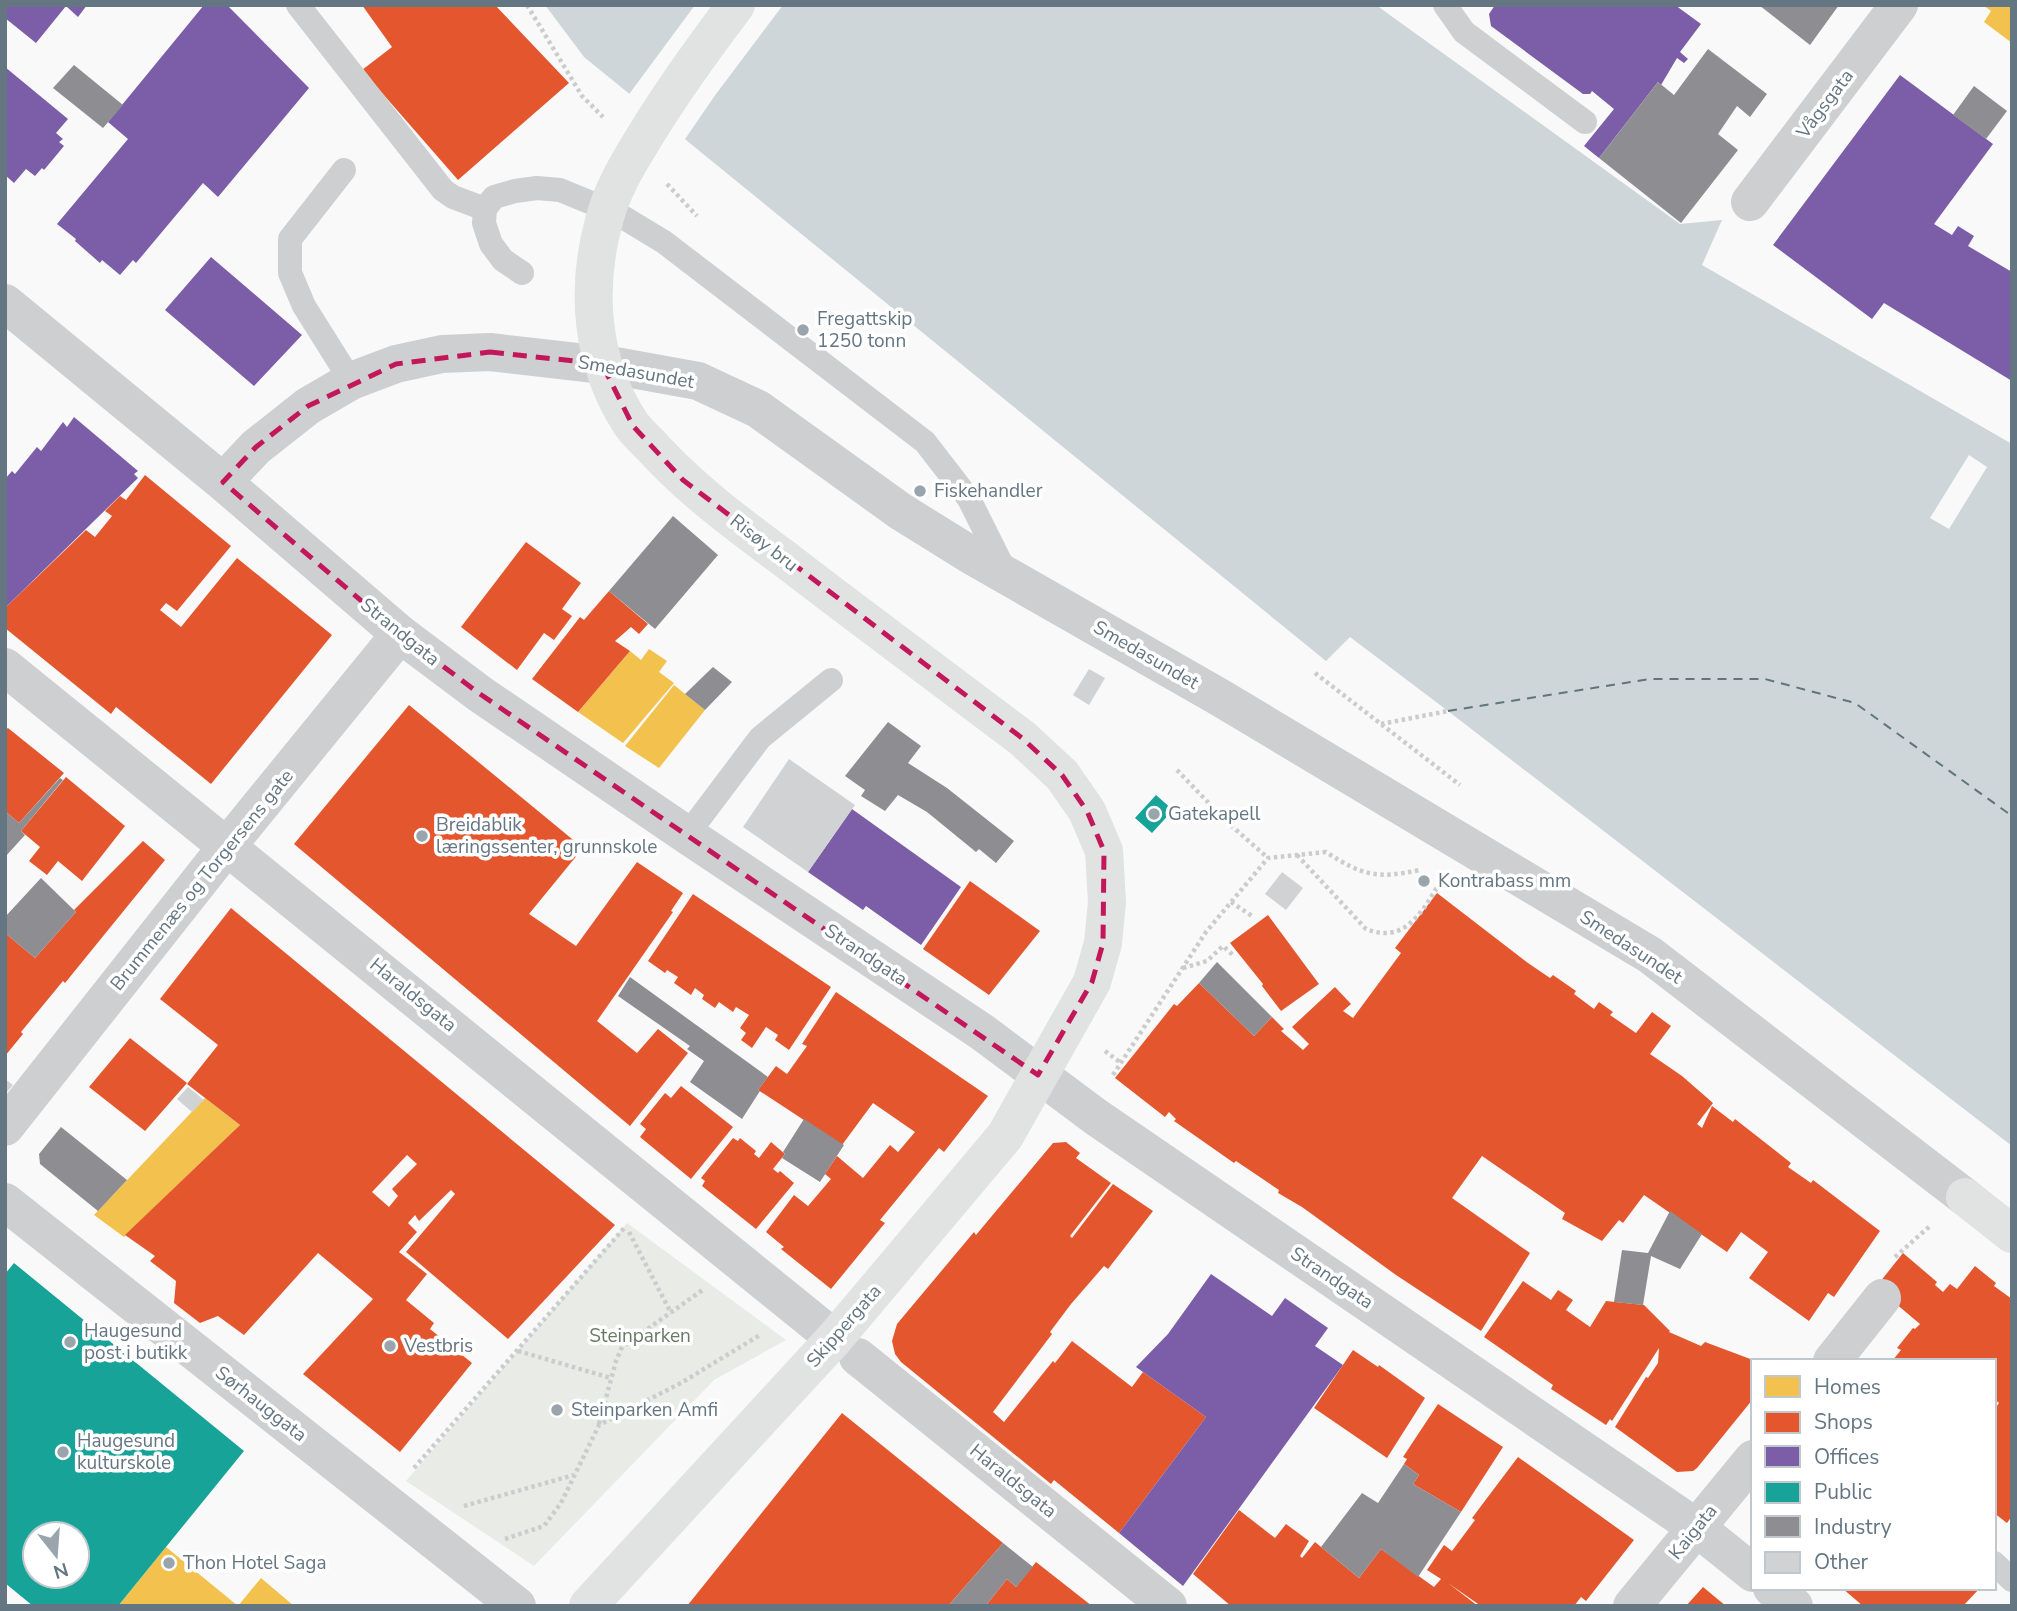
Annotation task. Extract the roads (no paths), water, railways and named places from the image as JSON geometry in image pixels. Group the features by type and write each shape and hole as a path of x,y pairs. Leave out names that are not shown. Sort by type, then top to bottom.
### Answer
{"main road":[{"name":"Risøy bru","path":"736,5 679,80 625,168 604,219 595,268 594,305 602,366 633,426 683,480 1022,738 1062,775 1087,811 1104,851 1107,902 1103,943 1092,982 1069,1022"},
{"name":"Skippergata","path":"589,1606 844,1328 1005,1136 1069,1022"},
{"name":"Smedasundet","path":"1965,1197 2012,1234"}],"street":[{"name":"Vågsgata","path":"1750,202 1899,5"},
{"name":"Strandgata","path":"5,303 223,482 400,634 480,694 982,1032 1038,1075 1697,1528 1751,1571"},
{"name":"Smedasundet","path":"223,482 256,447 308,406 351,381 396,363 442,354 490,352 621,367 698,381 758,409 900,511 1008,577 1264,725 1650,955 1965,1197"},
{"name":"Brummenæs og Torgersens gate","path":"5,1127 228,845 400,634"},
{"name":"Haraldsgata","path":"5,667 810,1319"},
{"name":"Sørhauggata","path":"5,1202 517,1606"},
{"path":"1834,1359 1882,1298"},
{"name":"Haraldsgata","path":"858,1357 1168,1606"},
{"name":"Kaigata","path":"1632,1606 1751,1461"},
{"path":"1774,1590 1794,1606"}],"lane":[{"path":"298,5 443,190 453,197 485,209"},
{"path":"1445,5 1464,32 1585,122"},
{"path":"344,170 290,239 290,273 304,306 351,381"},
{"path":"522,273 503,260 491,244 484,223 485,209 494,197 514,191 537,188 560,190 616,213 664,242 925,442 969,499 1008,577"},
{"path":"687,835 760,738 831,680"},
{"path":"1996,1565 2012,1580"}],"place":[{"name":"Fregattskip 1250 tonn","path":"803,330"},
{"name":"Fiskehandler","path":"920,491"},
{"name":"Gatekapell","path":"1154,814"},
{"name":"Breidablik læringssenter, grunnskole","path":"422,836"},
{"name":"Kontrabass mm","path":"1424,881"},
{"name":"Haugesund post i butikk","path":"70,1342"},
{"name":"Vestbris","path":"390,1346"},
{"name":"Steinparken Amfi","path":"557,1410"},
{"name":"Haugesund kulturskole","path":"63,1452"},
{"name":"Thon Hotel Saga","path":"169,1563"}],"park label":[{"name":"Steinparken","path":"640,1336"}]}
